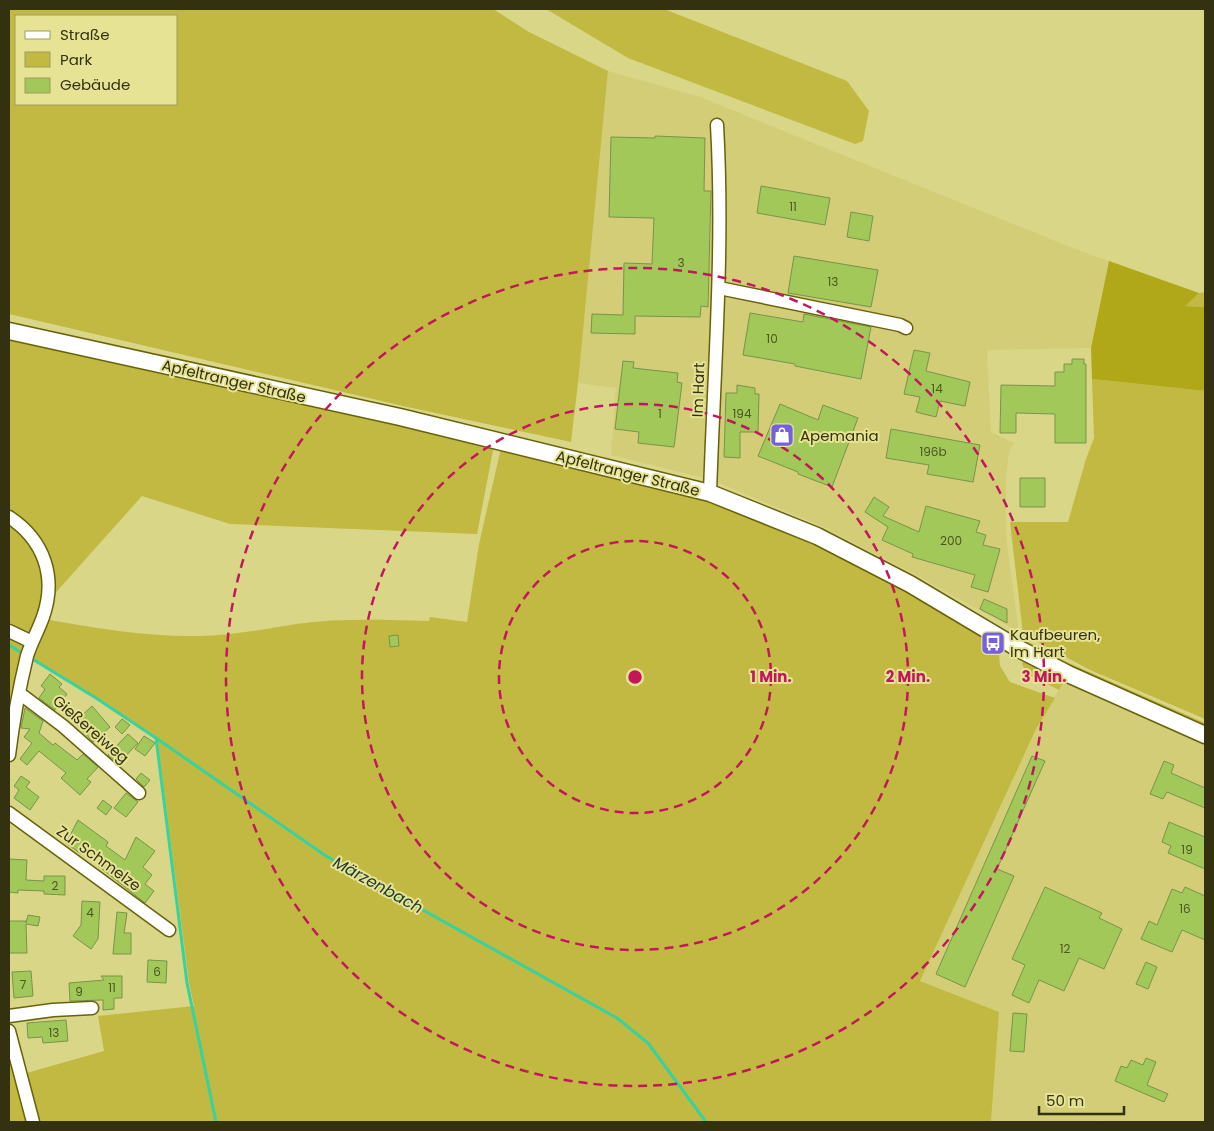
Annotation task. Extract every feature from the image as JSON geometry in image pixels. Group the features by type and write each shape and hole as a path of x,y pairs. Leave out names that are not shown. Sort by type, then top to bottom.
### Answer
{"street":[{"name":"Im Hart","path":"710,493 719,288 720,184 717,125"},
{"path":"719,288 900,324 906,328"},
{"name":"Apfeltranger Straße","path":"9,331 400,417 710,493 817,536 910,584 1028,653 1068,674 1205,735"},
{"path":"9,517 33,538 43,556 48,576 47,600 43,617 32,642 19,693 9,754"},
{"path":"9,631 32,642"},
{"name":"Gießereiweg","path":"19,693 63,726 139,793"},
{"name":"Zur Schmelze","path":"9,813 169,930"},
{"path":"9,1016 53,1010 92,1008"},
{"path":"9,1031 33,1122"}],"shaded area":[{"path":"608,71 700,97 1075,249 1109,261 1091,348 987,350 991,432 1014,443 1009,452 1006,476 1006,522 1007,544 1019,632 916,575 823,527 712,480 611,455 616,388 578,383"},
{"path":"1109,261 1199,293 1185,306 1205,307 1205,391 1092,379 1091,348"},
{"path":"1065,679 1205,740 1205,1122 1105,1122 1099,1120 1097,1122 991,1122 999,1012 920,981 1036,729"}],"green space":[{"path":"9,9 493,9 529,32 608,71 571,442 403,406 9,314"},
{"path":"546,9 664,9 847,81 869,111 863,141 855,144 628,58"},
{"path":"1205,292 1205,307 1184,306 1199,293"},
{"path":"9,334 494,445 477,534 230,524 142,496 50,599 51,576 9,514"},
{"path":"1092,379 1205,391 1205,719 1090,670 1023,634 1010,522 1068,522 1094,438"},
{"path":"501,448 709,497 817,543 909,589 998,643 1000,666 1010,682 1055,698 1036,729 920,981 999,1012 991,1122 35,1122 23,1074 104,1051 98,1016 194,1006 189,983 157,737 29,656 44,619 121,631 179,636 223,635 329,621 429,621 430,617 467,622 479,544"},
{"path":"9,520 16,525 41,558 45,599 30,638 9,629"},
{"path":"9,635 28,644 9,737"},
{"path":"1023,639 1060,659 1205,723 1205,730 1023,646"},
{"path":"1025,657 1065,679 1059,690 1026,673 1022,664"},
{"path":"9,1041 31,1122 9,1122"}],"building":[{"path":"655,136 705,138 704,191 711,191 708,307 701,306 700,317 635,316 635,334 591,333 592,314 623,315 624,263 652,264 654,218 609,217 611,137 655,138"},
{"path":"761,186 830,198 825,225 757,213"},
{"path":"851,212 873,216 869,241 847,237"},
{"path":"794,256 878,270 871,307 788,293"},
{"path":"750,313 803,322 804,314 871,327 861,379 795,366 795,364 743,355"},
{"path":"914,350 930,353 926,371 970,382 965,406 940,401 936,417 916,412 920,397 904,394"},
{"path":"1072,359 1084,359 1084,364 1086,364 1086,443 1055,443 1055,414 1016,413 1016,433 1000,433 1001,385 1055,386 1055,372 1064,372 1064,364 1072,364"},
{"path":"623,361 634,362 633,368 678,373 677,382 682,383 674,447 638,443 639,432 615,429"},
{"path":"737,385 755,388 755,394 759,394 758,432 740,432 740,458 724,457 726,393 737,393"},
{"path":"780,404 818,420 823,405 858,418 832,487 758,456"},
{"path":"891,429 980,445 973,482 927,474 929,465 886,458"},
{"path":"1020,478 1045,478 1045,507 1020,507"},
{"path":"874,497 889,507 883,516 919,532 926,506 980,521 976,532 986,535 983,545 1000,549 988,592 971,587 975,575 912,557 913,554 882,540 888,527 865,512"},
{"path":"984,599 1007,609 1007,623 980,609"},
{"path":"398,635 399,646 390,647 389,636"},
{"path":"50,674 62,684 59,687 67,694 55,710 39,698 45,689 41,686"},
{"path":"92,706 110,727 93,742 75,722"},
{"path":"25,708 43,721 39,733 53,745 55,743 77,760 83,754 98,767 87,779 91,782 80,795 61,778 66,773 39,751 27,765 20,759 32,743 24,737 30,729 21,728"},
{"path":"122,719 130,725 122,734 115,727"},
{"path":"128,734 138,743 118,764 108,755"},
{"path":"144,736 155,743 145,756 135,749"},
{"path":"1032,756 1045,761 997,869 1014,876 965,987 936,974"},
{"path":"1164,761 1174,765 1171,773 1205,788 1205,808 1167,792 1163,799 1150,794"},
{"path":"141,773 150,780 144,787 136,779"},
{"path":"21,776 30,782 26,787 39,797 30,810 14,798 19,790 14,786"},
{"path":"126,793 138,802 126,817 114,808"},
{"path":"103,800 112,807 106,815 97,808"},
{"path":"78,820 108,842 106,846 125,860 136,837 155,851 143,867 152,875 145,884 154,891 145,903 97,865 102,858 86,847 81,854 66,843"},
{"path":"1169,822 1205,837 1205,869 1168,853 1171,846 1162,842"},
{"path":"9,859 27,860 26,880 44,881 44,876 65,876 65,895 44,894 44,891 18,890 18,893 9,892"},
{"path":"1045,887 1102,913 1099,918 1122,929 1104,969 1079,958 1064,991 1039,980 1029,1003 1012,995 1025,965 1012,959"},
{"path":"1185,887 1205,896 1205,940 1182,930 1172,952 1141,939 1149,921 1157,925 1172,889 1182,893"},
{"path":"82,901 100,902 98,939 91,949 73,936 81,925"},
{"path":"117,912 127,913 124,933 131,933 131,954 113,954"},
{"path":"28,915 40,917 38,926 26,924 27,953 9,953 9,921 26,921 26,923"},
{"path":"148,960 167,961 166,983 147,982"},
{"path":"1146,962 1157,967 1148,989 1136,984"},
{"path":"31,971 33,996 14,998 12,972"},
{"path":"101,976 122,976 122,998 114,998 114,1009 103,1010 103,1000 70,1001 69,983 104,980"},
{"path":"1013,1013 1027,1014 1024,1052 1010,1051"},
{"path":"66,1020 68,1041 43,1043 42,1037 28,1038 27,1023"},
{"path":"1146,1058 1156,1062 1147,1085 1168,1094 1164,1102 1115,1081 1121,1066 1127,1068 1131,1060 1143,1065"}],"waterway":[{"name":"Märzenbach","path":"9,645 22,653"},
{"name":"Märzenbach","path":"34,660 156,738 326,856 617,1018 648,1043 706,1122"},
{"path":"156,738 187,983 216,1122"}],"place":[{"name":"Apemania","path":"782,435"},
{"name":"Kaufbeuren, Im Hart","path":"993,643"}]}
